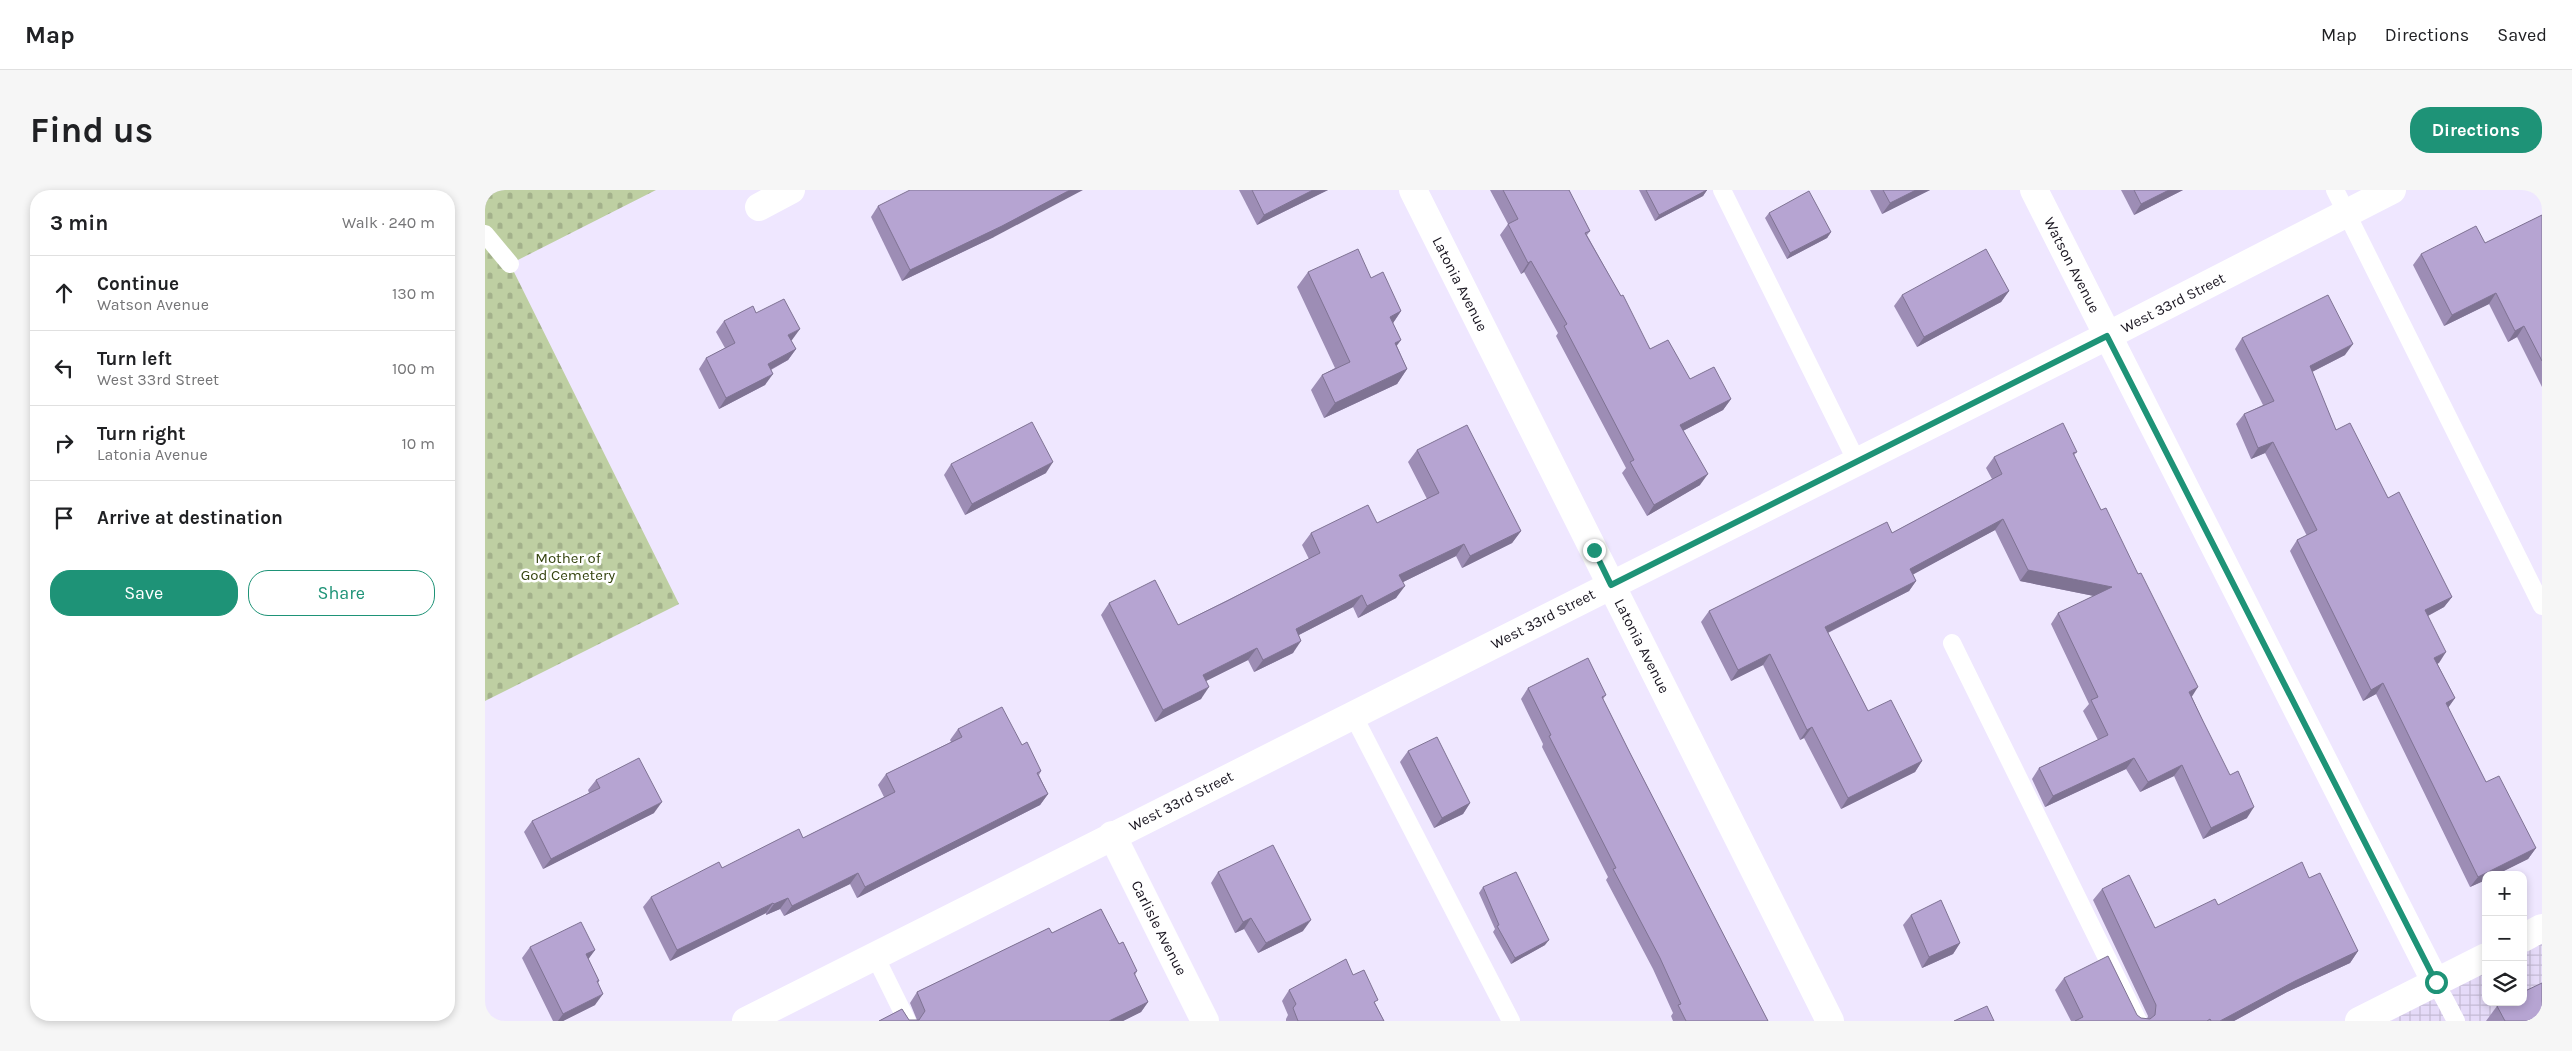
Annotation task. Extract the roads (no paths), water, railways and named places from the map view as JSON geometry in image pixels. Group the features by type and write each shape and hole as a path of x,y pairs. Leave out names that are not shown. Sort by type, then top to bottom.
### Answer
{"street":[{"path":"759,207 791,190"},
{"name":"Latonia Avenue","path":"1413,190 1830,1021"},
{"name":"Watson Avenue","path":"2034,190 2436,982"},
{"name":"West 33rd Street","path":"746,1021 2107,336 2341,202 2392,190"},
{"name":"Carlisle Avenue","path":"1112,836 1205,1021"},
{"path":"2527,936 2542,928"},
{"path":"2359,1021 2482,959"}],"lane":[{"path":"1722,190 1857,462"},
{"path":"2341,202 2542,606"},
{"path":"485,234 510,264"},
{"path":"1952,643 2138,1021"},
{"path":"1353,715 1511,1021"},
{"path":"875,956 907,1021"},
{"path":"2436,982 2456,1021"}],"park label":[{"name":"Mother of God Cemetery","path":"568,566"}]}
